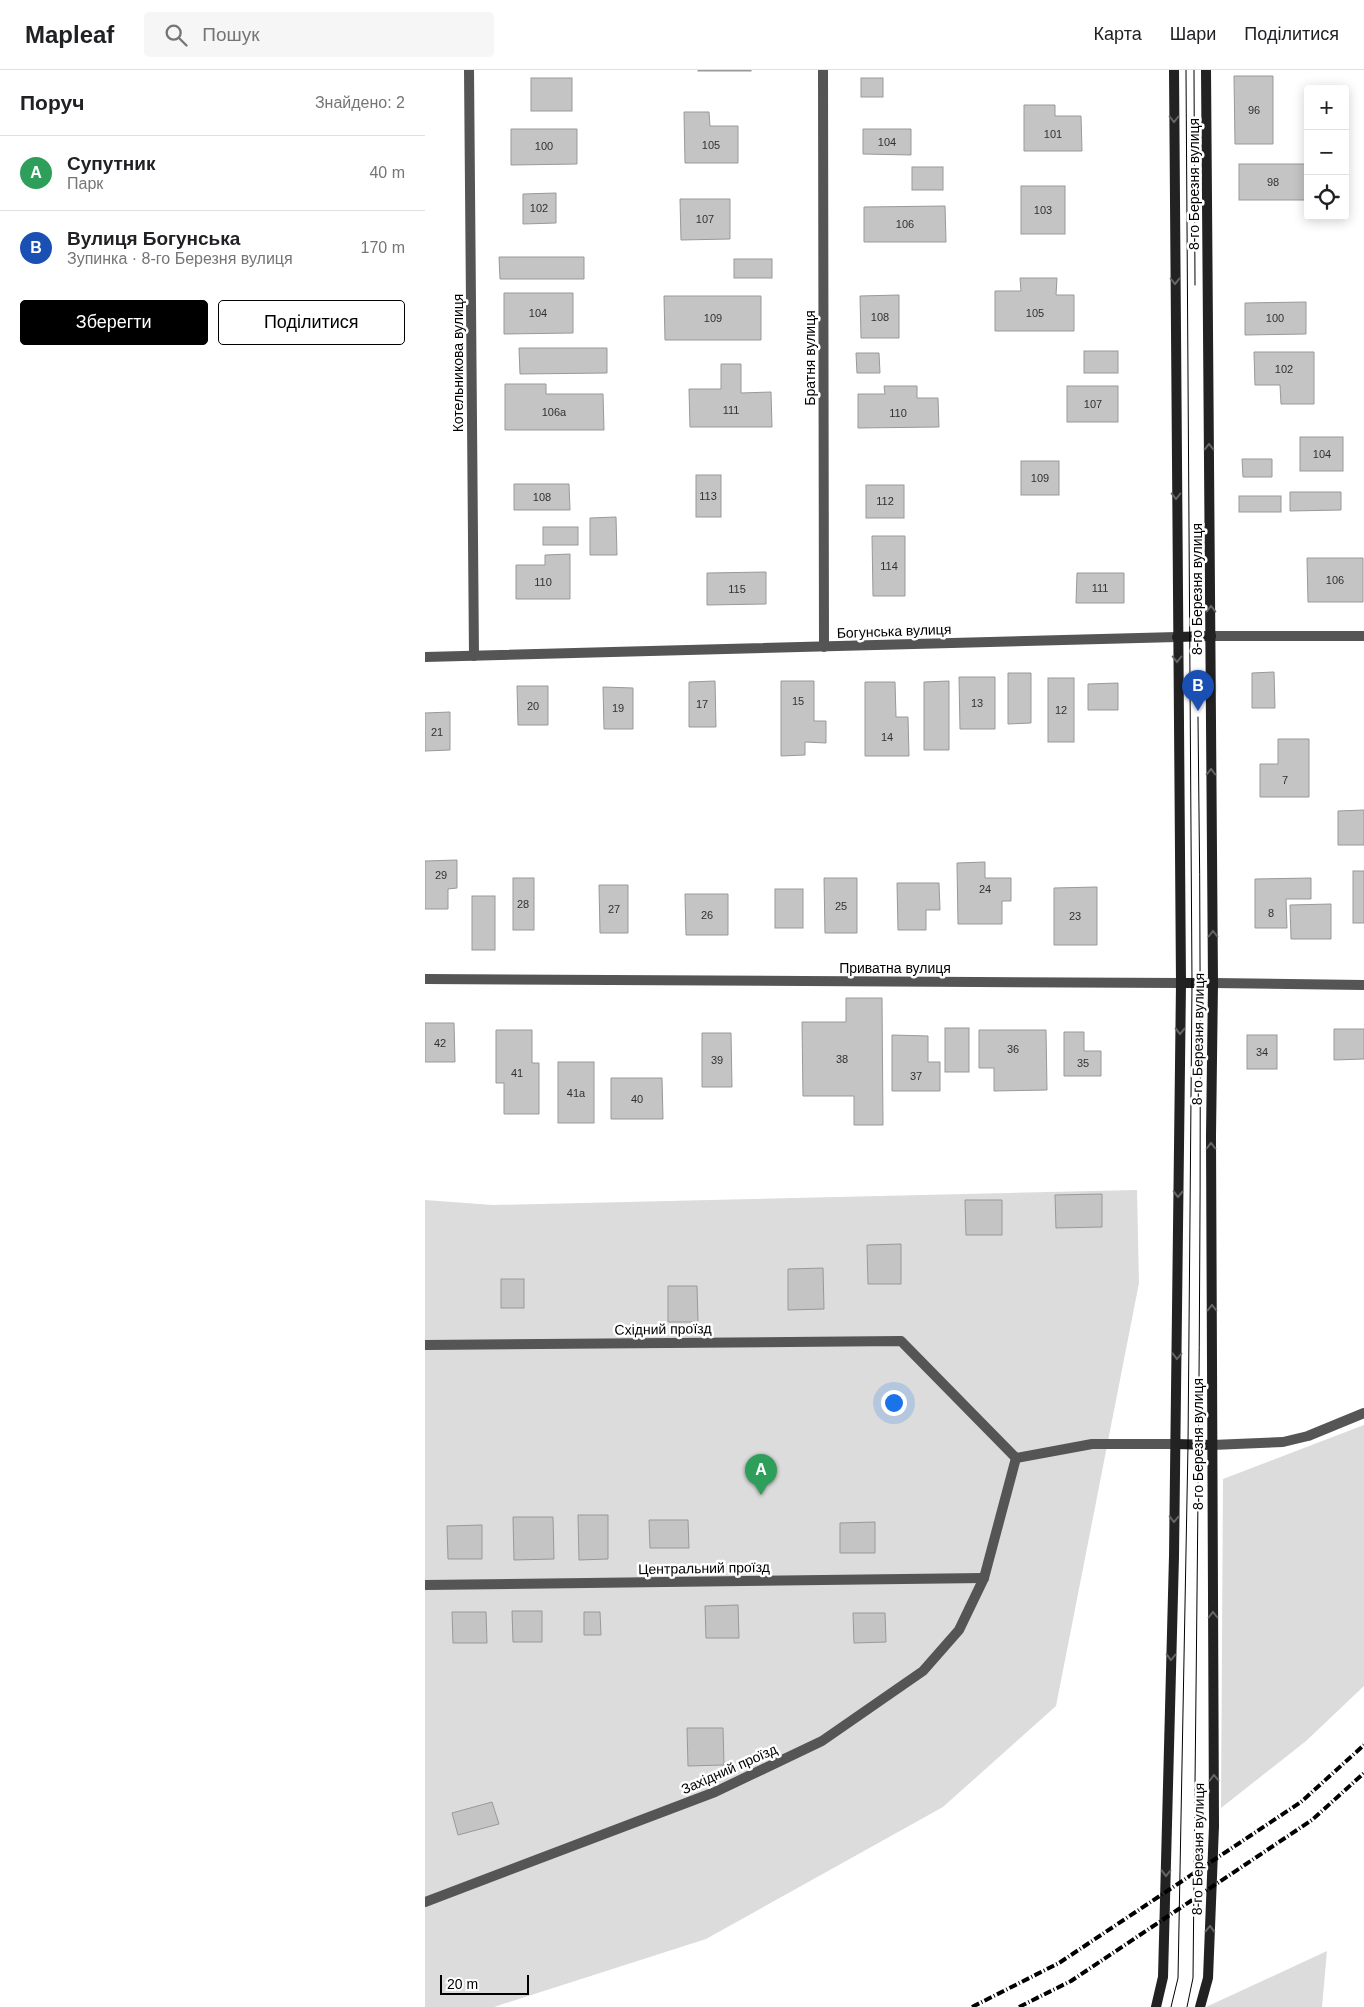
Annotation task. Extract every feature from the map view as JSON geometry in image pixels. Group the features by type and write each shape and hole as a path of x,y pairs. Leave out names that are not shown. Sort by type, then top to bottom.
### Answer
{"main road":[{"name":"8-го Березня вулиця","path":"1156,2007 1163,1977 1175,1444 1181,983 1174,70"},
{"name":"8-го Березня вулиця","path":"1200,2007 1208,1978 1214,1826 1212,1445 1213,983 1206,70"},
{"name":"Богунська вулиця","path":"1177,637 1211,636"},
{"name":"Приватна вулиця","path":"1181,983 1213,983"},
{"path":"1175,1444 1212,1445"}],"street":[{"name":"Котельникова вулиця","path":"469,70 474,656"},
{"name":"Братня вулиця","path":"823,70 824,647"},
{"name":"Богунська вулиця","path":"1211,636 1364,636"},
{"name":"Богунська вулиця","path":"425,657 1177,637"},
{"name":"Приватна вулиця","path":"425,979 1181,983"},
{"name":"Приватна вулиця","path":"1213,983 1364,985"},
{"name":"Східний проїзд","path":"425,1345 901,1341 1016,1458"},
{"path":"1212,1445 1283,1442 1308,1436 1364,1413"},
{"path":"1016,1458 1093,1444 1175,1444"},
{"name":"Західний проїзд","path":"425,1902 715,1792 822,1742 923,1671 959,1630 984,1578 1016,1458"},
{"name":"Центральний проїзд","path":"425,1585 984,1578"}],"shaded area":[{"path":"1137,1190 1139,1283 1056,1706 943,1807 706,1939 494,2007 425,2007 425,1200 493,1205"},
{"path":"1364,1425 1364,1686 1306,1741 1221,1808 1223,1479"},
{"path":"1327,1951 1322,2007 1206,2007"}],"building":[{"path":"751,70 751,71 698,71"},
{"path":"1234,76 1273,76 1273,144 1235,144"},
{"path":"531,78 572,78 572,111 531,111"},
{"path":"861,78 883,78 883,97 861,97"},
{"path":"1024,105 1055,105 1055,116 1081,116 1082,151 1024,151"},
{"path":"684,112 709,112 710,126 738,126 738,163 685,163"},
{"path":"511,129 577,129 577,164 511,165"},
{"path":"863,129 911,129 911,155 863,154"},
{"path":"1239,164 1304,164 1304,200 1239,200"},
{"path":"912,167 943,167 943,190 912,190"},
{"path":"1021,186 1065,186 1065,234 1021,234"},
{"path":"556,193 556,223 523,224 523,194"},
{"path":"680,199 730,199 730,239 681,240"},
{"path":"945,206 946,242 864,242 864,207"},
{"path":"499,257 584,257 584,279 500,279"},
{"path":"734,259 772,259 772,278 734,278"},
{"path":"1020,278 1057,278 1056,295 1074,295 1074,331 995,331 995,291 1021,291"},
{"path":"504,293 573,293 573,333 504,334"},
{"path":"899,295 899,338 861,338 860,296"},
{"path":"664,296 761,296 761,340 665,340"},
{"path":"1306,302 1306,334 1245,335 1245,303"},
{"path":"519,348 607,348 607,373 520,374"},
{"path":"1084,351 1118,351 1118,373 1084,373"},
{"path":"1254,352 1314,352 1314,404 1281,404 1280,385 1255,385"},
{"path":"856,353 879,353 880,373 857,373"},
{"path":"721,364 741,364 741,393 771,392 772,427 690,427 689,389 721,389"},
{"path":"505,384 546,384 546,394 603,394 604,430 505,430"},
{"path":"884,386 917,386 917,398 938,398 939,427 858,428 858,394 885,394"},
{"path":"1067,386 1118,386 1118,422 1067,422"},
{"path":"1300,437 1343,437 1343,471 1300,471"},
{"path":"1242,459 1272,459 1272,477 1243,477"},
{"path":"1021,461 1059,461 1059,495 1021,495"},
{"path":"696,475 721,475 721,517 696,517"},
{"path":"514,484 569,484 570,510 514,510"},
{"path":"866,485 904,485 904,518 866,518"},
{"path":"1290,492 1341,492 1341,510 1290,511"},
{"path":"1239,496 1281,496 1281,512 1239,512"},
{"path":"616,517 617,555 590,555 590,518"},
{"path":"543,527 578,527 578,545 543,545"},
{"path":"872,536 905,536 905,596 873,596"},
{"path":"570,554 570,599 516,599 516,565 545,565 545,555"},
{"path":"1307,558 1363,558 1363,602 1308,602"},
{"path":"766,572 766,604 707,605 707,573"},
{"path":"1077,573 1124,573 1124,603 1076,603"},
{"path":"1274,672 1275,708 1252,708 1252,673"},
{"path":"1008,673 1031,673 1031,723 1008,724"},
{"path":"959,677 995,677 995,729 960,729"},
{"path":"1048,678 1074,678 1074,742 1048,742"},
{"path":"715,681 716,727 689,727 689,682"},
{"path":"781,681 814,681 814,721 826,721 826,743 805,742 805,755 781,756"},
{"path":"949,681 949,750 924,750 924,682"},
{"path":"865,682 895,682 896,717 908,717 909,756 865,756"},
{"path":"1118,683 1118,710 1088,710 1088,684"},
{"path":"517,686 548,686 548,725 518,725"},
{"path":"603,687 633,688 633,729 604,729"},
{"path":"450,712 450,750 425,751 425,713"},
{"path":"1278,739 1309,739 1309,797 1260,797 1260,764 1278,764"},
{"path":"1364,810 1364,845 1338,845 1338,811"},
{"path":"457,860 457,888 448,889 448,909 425,909 425,861"},
{"path":"985,862 985,878 1011,878 1011,901 1002,901 1002,924 958,924 957,863"},
{"path":"1353,871 1364,871 1364,923 1353,923"},
{"path":"513,878 534,878 534,930 513,930"},
{"path":"824,878 857,878 857,933 825,933"},
{"path":"1311,878 1311,899 1286,899 1287,928 1255,928 1255,879"},
{"path":"897,883 939,883 940,910 926,910 926,930 898,930"},
{"path":"599,885 628,885 628,933 600,933"},
{"path":"1097,887 1097,945 1054,945 1054,888"},
{"path":"775,889 803,889 803,928 775,928"},
{"path":"685,894 728,894 728,935 686,935"},
{"path":"472,896 495,896 495,950 472,950"},
{"path":"1331,904 1331,939 1291,939 1290,905"},
{"path":"846,998 882,998 883,1125 854,1125 854,1096 803,1096 802,1022 846,1022"},
{"path":"425,1023 454,1023 455,1062 425,1062"},
{"path":"945,1028 969,1028 969,1072 945,1072"},
{"path":"1334,1029 1364,1029 1364,1059 1334,1060"},
{"path":"496,1030 532,1030 532,1063 539,1063 539,1114 504,1114 504,1083 496,1083"},
{"path":"979,1030 1046,1030 1047,1090 994,1091 994,1068 979,1068"},
{"path":"1064,1032 1084,1032 1084,1051 1101,1051 1101,1076 1064,1076"},
{"path":"702,1033 731,1033 732,1087 702,1087"},
{"path":"892,1035 928,1036 928,1062 940,1062 940,1091 892,1091"},
{"path":"1247,1035 1277,1035 1277,1069 1247,1069"},
{"path":"558,1062 594,1062 594,1123 558,1123"},
{"path":"611,1078 662,1078 663,1119 611,1119"},
{"path":"1102,1194 1102,1227 1056,1228 1055,1195"},
{"path":"965,1200 1002,1200 1002,1235 966,1235"},
{"path":"901,1244 901,1284 868,1284 867,1245"},
{"path":"823,1268 824,1309 788,1310 788,1269"},
{"path":"501,1279 524,1279 524,1308 501,1308"},
{"path":"668,1286 697,1286 698,1322 668,1322"},
{"path":"578,1515 608,1515 608,1559 579,1560"},
{"path":"513,1517 553,1517 554,1559 514,1560"},
{"path":"649,1520 688,1520 689,1548 650,1548"},
{"path":"875,1522 875,1553 840,1553 840,1523"},
{"path":"482,1525 482,1559 448,1559 447,1526"},
{"path":"738,1605 739,1638 706,1638 705,1606"},
{"path":"512,1611 542,1611 542,1642 513,1642"},
{"path":"452,1612 486,1612 487,1643 453,1643"},
{"path":"584,1612 600,1612 601,1635 584,1635"},
{"path":"853,1613 885,1613 886,1642 854,1643"},
{"path":"687,1728 723,1728 724,1765 688,1766"},
{"path":"492,1802 499,1824 458,1835 452,1813"}],"tram line":[{"path":"1171,2007 1178,1978 1188,1445 1192,983 1186,70"},
{"path":"1194,70 1195,285"},
{"path":"1187,2007 1193,1978 1198,1505 1200,1190 1198,717"}],"railway":[{"path":"972,2007 1059,1963 1301,1802 1364,1745"},
{"path":"1019,2007 1071,1981 1312,1820 1364,1773"}],"place":[{"name":"Вулиця Богунська","path":"1198,711"},
{"name":"Супутник","path":"761,1495"}]}
